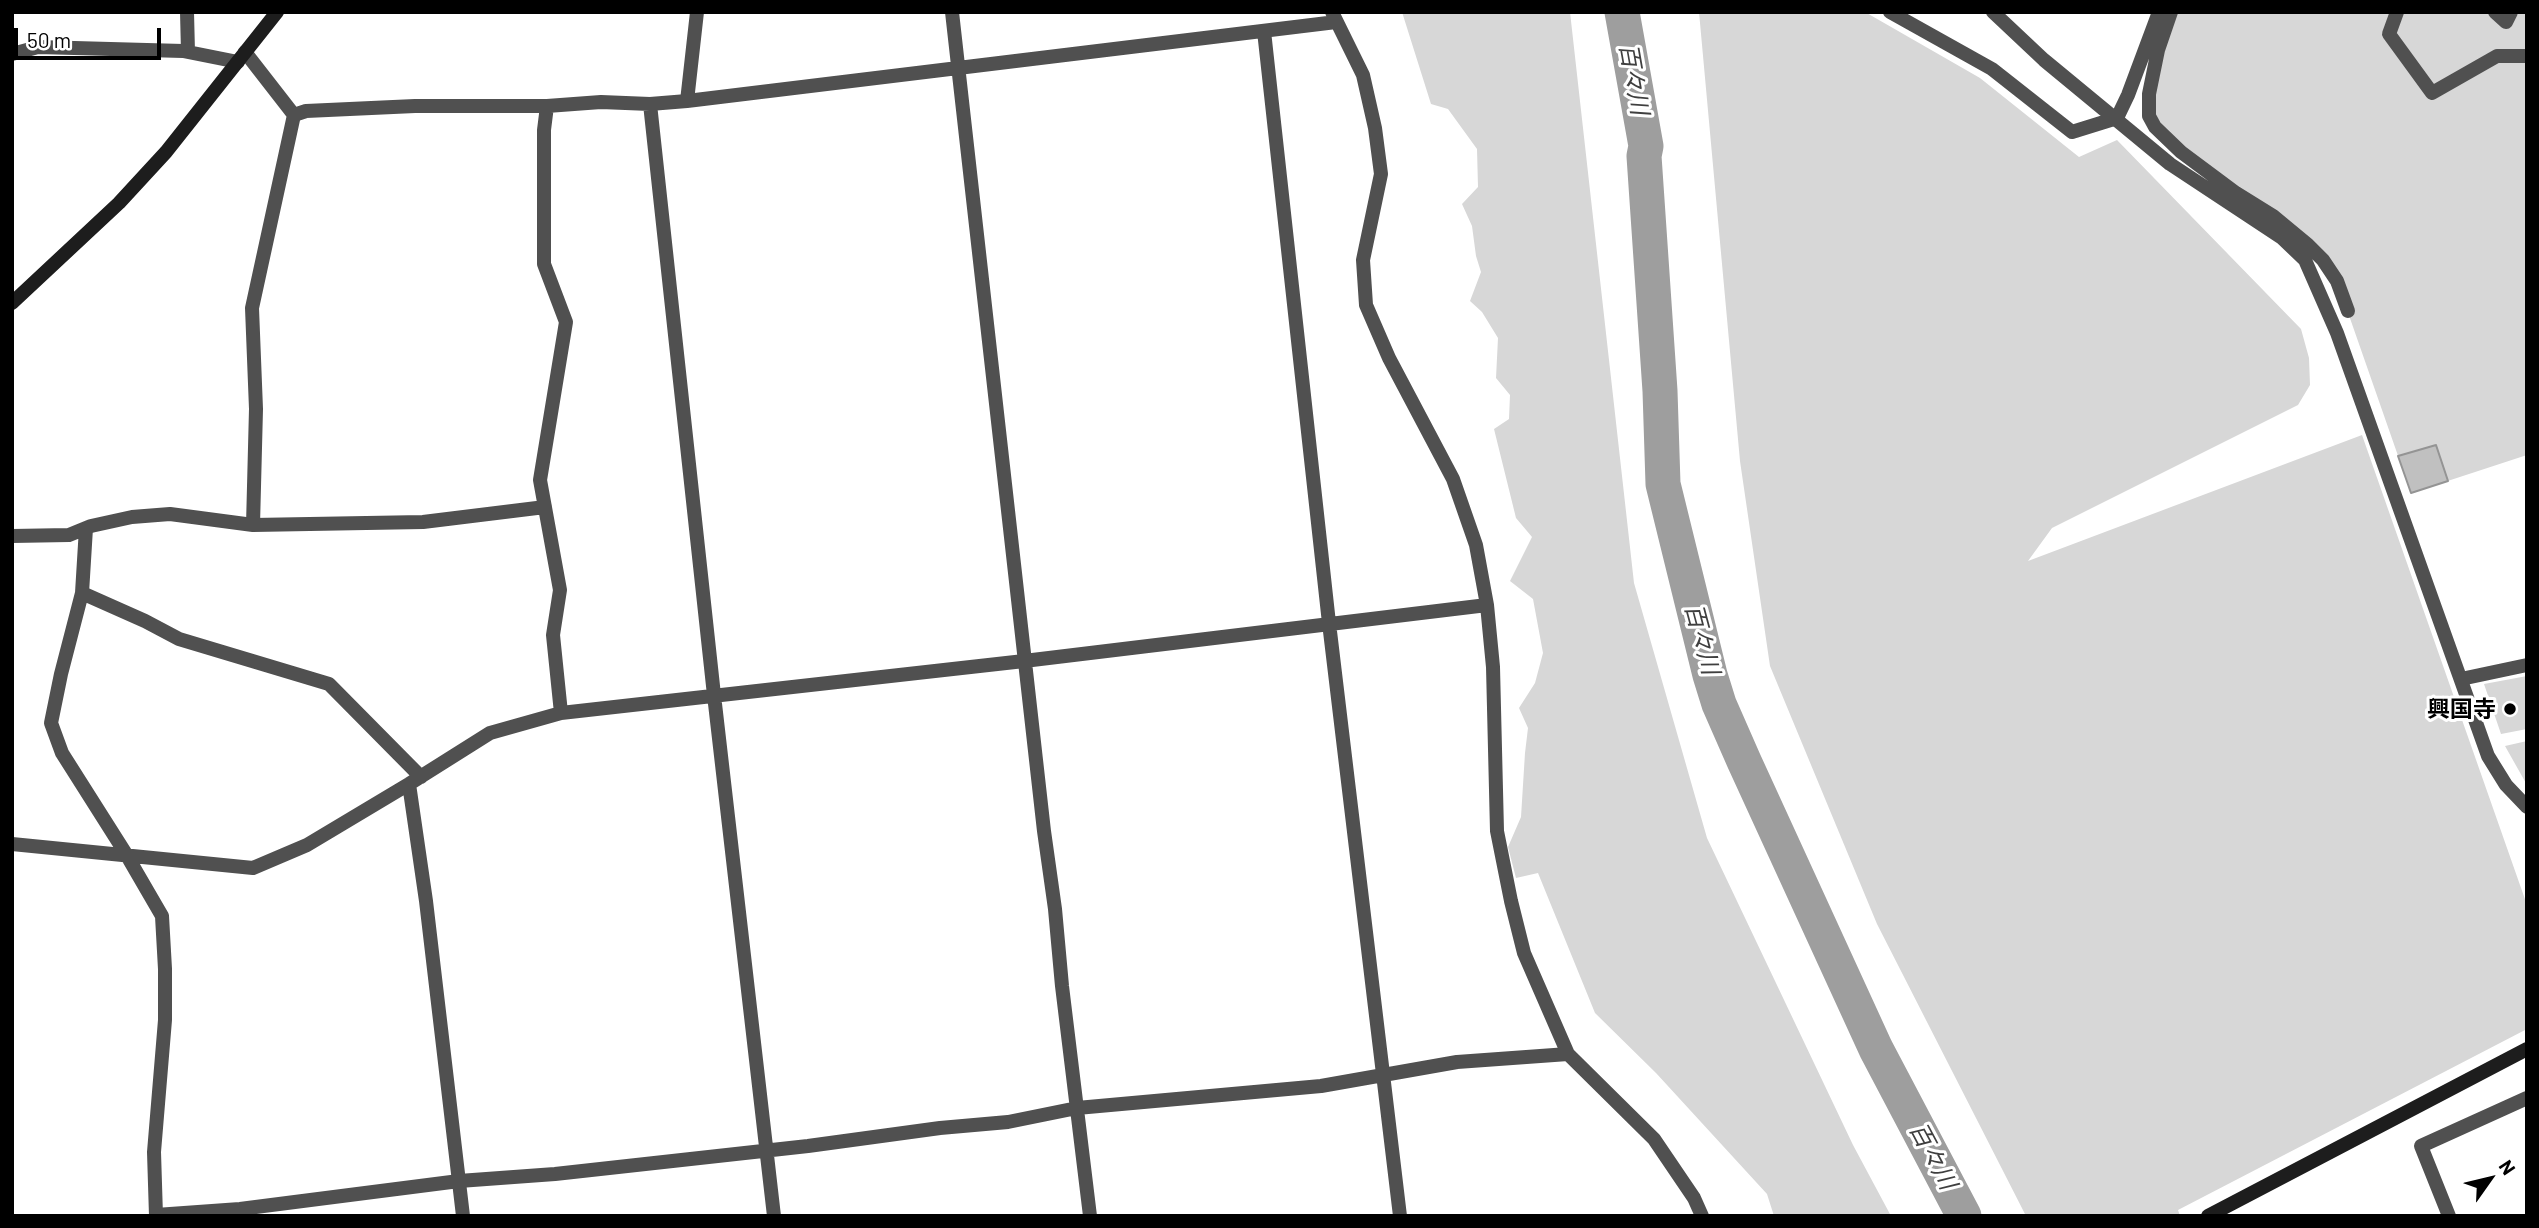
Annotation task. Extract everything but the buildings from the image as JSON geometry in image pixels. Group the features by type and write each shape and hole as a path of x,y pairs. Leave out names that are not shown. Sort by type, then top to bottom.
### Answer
{"street":[{"path":"187,12 188,52"},
{"path":"12,303 119,204 166,152 277,12"},
{"path":"687,101 696,12"},
{"path":"952,12 1024,661 1090,1216"},
{"path":"1890,12 1992,69 2072,132 2117,118 2159,12"},
{"path":"1993,12 2044,60 2170,164 2282,239 2305,260 2337,333 2488,756 2506,785 2527,807"},
{"path":"2171,12 2158,50 2149,93 2149,116 2155,127 2190,159 2273,216 2308,245 2323,260 2337,281 2348,311"},
{"path":"2397,12 2389,34 2432,93 2497,56 2527,56"},
{"path":"2495,12 2506,22 2511,12"},
{"path":"294,115 306,111 415,106 547,106 687,101 1264,31 1334,17 1363,75 1375,128 1381,174 1363,260 1366,305 1389,358 1453,479 1476,545 1487,605 1493,667 1497,831 1524,953 1569,1054 1654,1139 1694,1198 1702,1216"},
{"path":"1264,31 1329,623 1400,1216"},
{"path":"12,54 38,47 188,52 242,57 294,115"},
{"path":"650,104 774,1216"},
{"path":"547,106 544,130 544,264 566,322 540,480 560,590 554,635 561,713"},
{"path":"253,525 256,513 256,409 252,308 294,115"},
{"path":"12,536 69,535 132,517 170,514 253,525 423,522 545,507"},
{"path":"86,528 82,593 51,723 62,753 162,916 164,1020 154,1152 156,1215 240,1209 458,1181 567,1173 1008,1122 1077,1108 1308,1087 1457,1062 1569,1054"},
{"path":"82,593 179,639 329,684 415,781 463,1216"},
{"path":"12,844 253,868 307,845 490,733 561,713 1487,605"},
{"path":"2461,679 2527,665"},
{"path":"2208,1216 2527,1049"},
{"path":"2449,1216 2421,1146 2527,1098"}],"shaded area":[{"path":"1402,12 1570,12 1634,583 1707,838 1853,1145 1891,1216 1774,1216 1767,1194 1656,1073 1595,1013 1538,873 1516,878 1508,847 1521,817 1528,728 1519,708 1535,683 1543,653 1533,599 1510,581 1532,537 1516,518 1494,429 1509,419 1510,395 1496,378 1498,338 1482,312 1470,301 1481,272 1472,226 1462,204 1478,187 1477,149 1448,109 1431,104"},
{"path":"1699,12 1865,12 1980,78 2079,157 2117,140 2301,329 2309,358 2310,385 2298,405 2052,528 2028,561 2362,435 2527,905 2527,1029 2178,1210 2180,1216 2026,1216 1877,924 1770,666 1740,461"},
{"path":"2171,12 2527,12 2527,455 2411,493 2337,281 2323,260 2181,152 2148,105"},
{"name":"興国寺","path":"2527,676 2527,729 2501,734 2484,684"},
{"path":"2527,741 2527,785 2505,746"}],"waterway":[{"name":"百々川","path":"1622,12 1646,146 1644,156 1660,391 1663,484 1710,675 1719,704 1744,761 1876,1049 1964,1216"}],"place":[{"name":"興国寺","path":"2510,709"}]}
